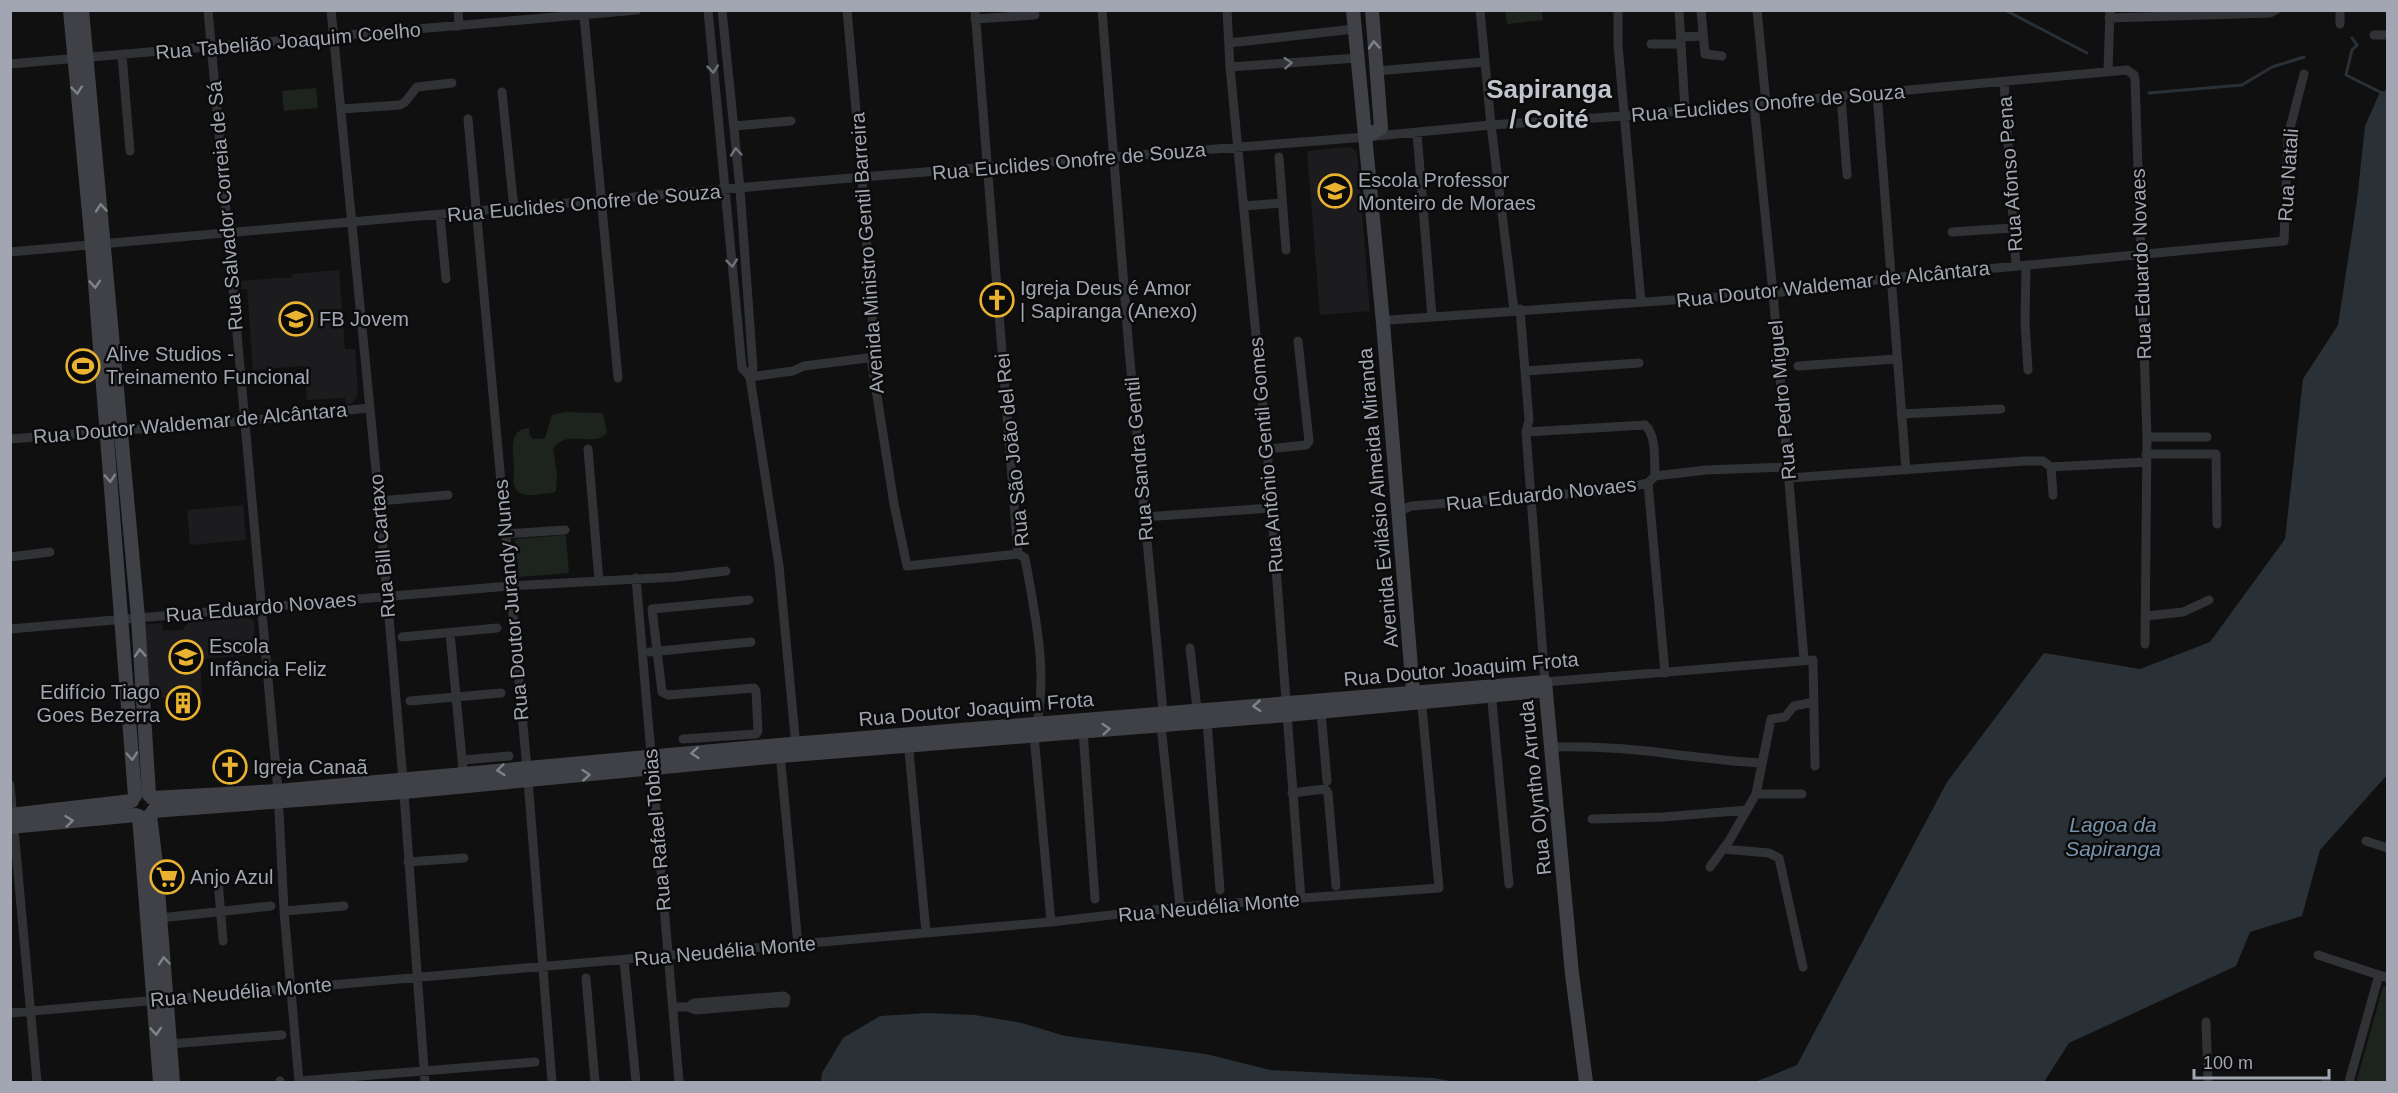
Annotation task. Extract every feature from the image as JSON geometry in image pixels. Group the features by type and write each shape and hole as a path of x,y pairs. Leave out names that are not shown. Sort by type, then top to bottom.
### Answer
{"street":[{"path":"70,10 80,58 98,244 113,431 121,619 143,806 160,1000 170,1044 173,1083"},
{"path":"80,58 82,10"},
{"name":"Rua Salvador Correia de Sá","path":"208,10 262,606 299,1082"},
{"name":"Rua Bill Cartaxo","path":"331,10 379,501 425,1083"},
{"path":"458,10 459,26"},
{"name":"Rua Tabelião Joaquim Coelho","path":"10,63 212,48 637,10"},
{"path":"708,10 742,368 750,377"},
{"path":"722,10 740,189 753,368 750,377 779,566 796,749"},
{"name":"Avenida Ministro Gentil Barreira","path":"847,10 875,357 872,364 907,566 1018,554"},
{"name":"Rua Sandra Gentil","path":"1102,10 1144,517 1180,907"},
{"name":"Rua Antônio Gentil Gomes","path":"1227,10 1230,67 1267,449 1301,899"},
{"name":"Avenida Evilásio Almeida Miranda","path":"1353,10 1415,697 1422,707 1439,888"},
{"path":"1366,137 1381,128 1372,10"},
{"name":"Rua Olyntho Arruda","path":"1480,10 1491,125 1525,371 1529,420 1526,432 1530,495 1550,747 1572,974 1586,1083"},
{"path":"1618,10 1618,45 1641,302"},
{"path":"1679,10 1685,110"},
{"path":"1701,10 1705,54 1722,56"},
{"path":"1757,10 1766,103"},
{"path":"2108,71 2110,14 2270,13 2276,10"},
{"path":"2340,10 2340,24"},
{"path":"584,15 618,378"},
{"path":"975,15 1035,15"},
{"name":"Rua São João del Rei","path":"975,15 1018,554 1025,558 1037,632 1041,678 1035,730 1051,922"},
{"path":"1229,43 1354,29"},
{"path":"2374,35 2388,35"},
{"path":"1651,44 1702,36"},
{"path":"122,55 130,151"},
{"path":"1230,67 1357,58"},
{"path":"1376,71 1484,63"},
{"name":"Rua Euclides Onofre de Souza","path":"10,252 477,213 862,177 1624,116 2127,70"},
{"name":"Rua Eduardo Novaes","path":"2127,70 2135,79 2147,438 2145,644"},
{"name":"Rua Natali","path":"2284,241 2288,136 2304,74"},
{"name":"Rua Afonso Pena","path":"2004,82 2013,228 2021,265 2028,370"},
{"path":"341,109 400,105 417,87 452,83"},
{"path":"502,92 514,208"},
{"path":"1877,93 1905,470"},
{"path":"1841,96 1847,175"},
{"name":"Rua Pedro Miguel","path":"1754,104 1773,293 1804,659 1813,660 1814,702"},
{"name":"Rua Doutor Jurandy Nunes","path":"468,118 527,774 552,1083"},
{"path":"734,126 791,121"},
{"path":"1417,133 1432,317"},
{"path":"1279,158 1286,250"},
{"path":"1244,206 1282,203"},
{"path":"440,215 446,279"},
{"path":"1952,232 2013,228"},
{"name":"Rua Doutor Waldemar de Alcântara","path":"1383,323 1390,320 1517,310 1773,293 1891,278 2284,241"},
{"path":"1267,449 1306,445 1309,441 1298,340"},
{"path":"750,377 793,371 804,366 875,357"},
{"path":"1798,366 1896,359"},
{"path":"1525,371 1639,363"},
{"name":"Rua Doutor Waldemar de Alcântara","path":"10,439 244,421 369,408"},
{"path":"1901,414 2001,409"},
{"path":"1526,432 1646,425 1652,438 1651,480 1665,673"},
{"path":"113,431 138,617 143,806 160,918 160,1083"},
{"path":"2147,438 2207,437"},
{"path":"588,450 599,580"},
{"path":"2051,467 2216,454 2217,524"},
{"path":"1789,478 2043,460 2051,467 2053,495"},
{"name":"Rua Eduardo Novaes","path":"1399,511 1411,506 1617,490 1651,480 1706,470 1788,467"},
{"path":"379,501 448,495"},
{"path":"1144,517 1271,508"},
{"path":"504,534 565,530"},
{"path":"10,557 50,552"},
{"name":"Rua Eduardo Novaes","path":"10,628 509,586 726,572"},
{"name":"Rua Rafael Tobias","path":"636,578 674,1007 678,1083"},
{"path":"683,739 756,734 758,731 756,691 754,688 668,695 661,689 653,608 749,600"},
{"path":"2146,616 2184,612 2209,600"},
{"path":"402,637 498,628"},
{"path":"450,633 464,780"},
{"path":"641,653 751,642"},
{"path":"1190,648 1197,709"},
{"name":"Rua Doutor Joaquim Frota","path":"12,821 143,806 403,786 780,750 1162,718 1207,721 1287,710 1804,659"},
{"path":"1491,691 1509,884"},
{"path":"410,701 501,693"},
{"name":"Rua Doutor Joaquim Frota","path":"1035,730 1083,731 1162,718 1197,709 1321,712 1415,697"},
{"path":"1710,867 1756,794 1771,719 1785,717 1794,706 1814,702 1815,766"},
{"path":"1321,712 1327,781"},
{"path":"1207,721 1220,890"},
{"path":"1083,731 1095,899"},
{"path":"908,740 926,932"},
{"path":"1550,747 1602,748 1726,762 1762,763"},
{"path":"780,750 798,945"},
{"path":"463,760 509,756"},
{"path":"10,785 37,1083"},
{"path":"1292,793 1325,789 1328,793 1336,886"},
{"path":"1756,794 1802,794"},
{"path":"1592,819 1663,817 1747,810"},
{"path":"2366,841 2388,848"},
{"path":"1723,849 1769,853 1779,858 1803,967"},
{"path":"408,862 464,858"},
{"path":"218,880 223,942"},
{"name":"Rua Neudélia Monte","path":"10,1013 417,976 798,945 1051,922 1180,907 1439,888"},
{"path":"160,918 272,906"},
{"path":"284,911 344,906"},
{"path":"2318,955 2383,976 2349,1083"},
{"path":"624,960 636,1083"},
{"path":"586,978 595,1083"},
{"path":"674,1007 728,1000 784,996 786,998 785,1003 696,1010 688,1006"},
{"path":"2206,1022 2208,1083"},
{"path":"170,1044 282,1035"},
{"path":"299,1082 535,1062"}],"shaded area":[{"path":"1505,11 1542,11 1543,20 1507,24"},
{"path":"316,88 318,108 284,111 282,91"},
{"path":"1351,147 1357,152 1370,311 1320,315 1307,151"},
{"name":"FB Jovem","path":"339,270 345,349 355,349 358,395 351,404 346,404 345,398 307,400 304,366 253,370 247,289 241,289 240,281"},
{"path":"565,412 603,413 607,433 595,439 573,438 559,443 553,449 557,474 556,491 532,495 520,493 515,488 514,481 513,442 515,437 522,429 529,428 533,439 545,438 552,415"},
{"path":"243,505 246,540 190,545 187,510"},
{"path":"566,535 569,573 519,577 515,539"},
{"name":"Escola Infância Feliz","path":"247,617 254,621 256,655 200,659 202,695 148,699 144,630 147,624 162,623 163,631 182,630 190,621"},
{"path":"2383,986 2387,987 2387,1082 2358,1082 2357,1080"}],"water":[{"name":"Lagoa da Sapiranga","path":"2387,90 2387,775 2320,850 2302,916 2250,932 2236,966 2069,1043 2044,1082 1755,1082 1797,1065 1947,782 2044,653 2140,669 2210,642 2285,539 2303,379 2338,325 2357,200 2365,126 2380,92"},
{"path":"927,1013 975,1015 1022,1023 1065,1036 1206,1054 1270,1070 1433,1078 1456,1082 821,1082 822,1073 843,1038 880,1016"}],"waterway":[{"path":"2005,10 2087,53"},
{"path":"2352,38 2357,45 2352,50 2346,75 2388,96"},
{"path":"2149,93 2242,85 2272,67 2304,57"}],"place":[{"name":"Escola Professor Monteiro de Moraes","path":"1335,191"},
{"name":"Igreja Deus é Amor | Sapiranga (Anexo)","path":"997,300"},
{"name":"FB Jovem","path":"296,319"},
{"name":"Alive Studios - Treinamento Funcional","path":"83,366"},
{"name":"Escola Infância Feliz","path":"186,657"},
{"name":"Edifício Tiago Goes Bezerra","path":"183,703"},
{"name":"Igreja Canaã","path":"230,767"},
{"name":"Anjo Azul","path":"167,877"}],"district":[{"name":"Sapiranga / Coité","path":"1549,104"}]}
